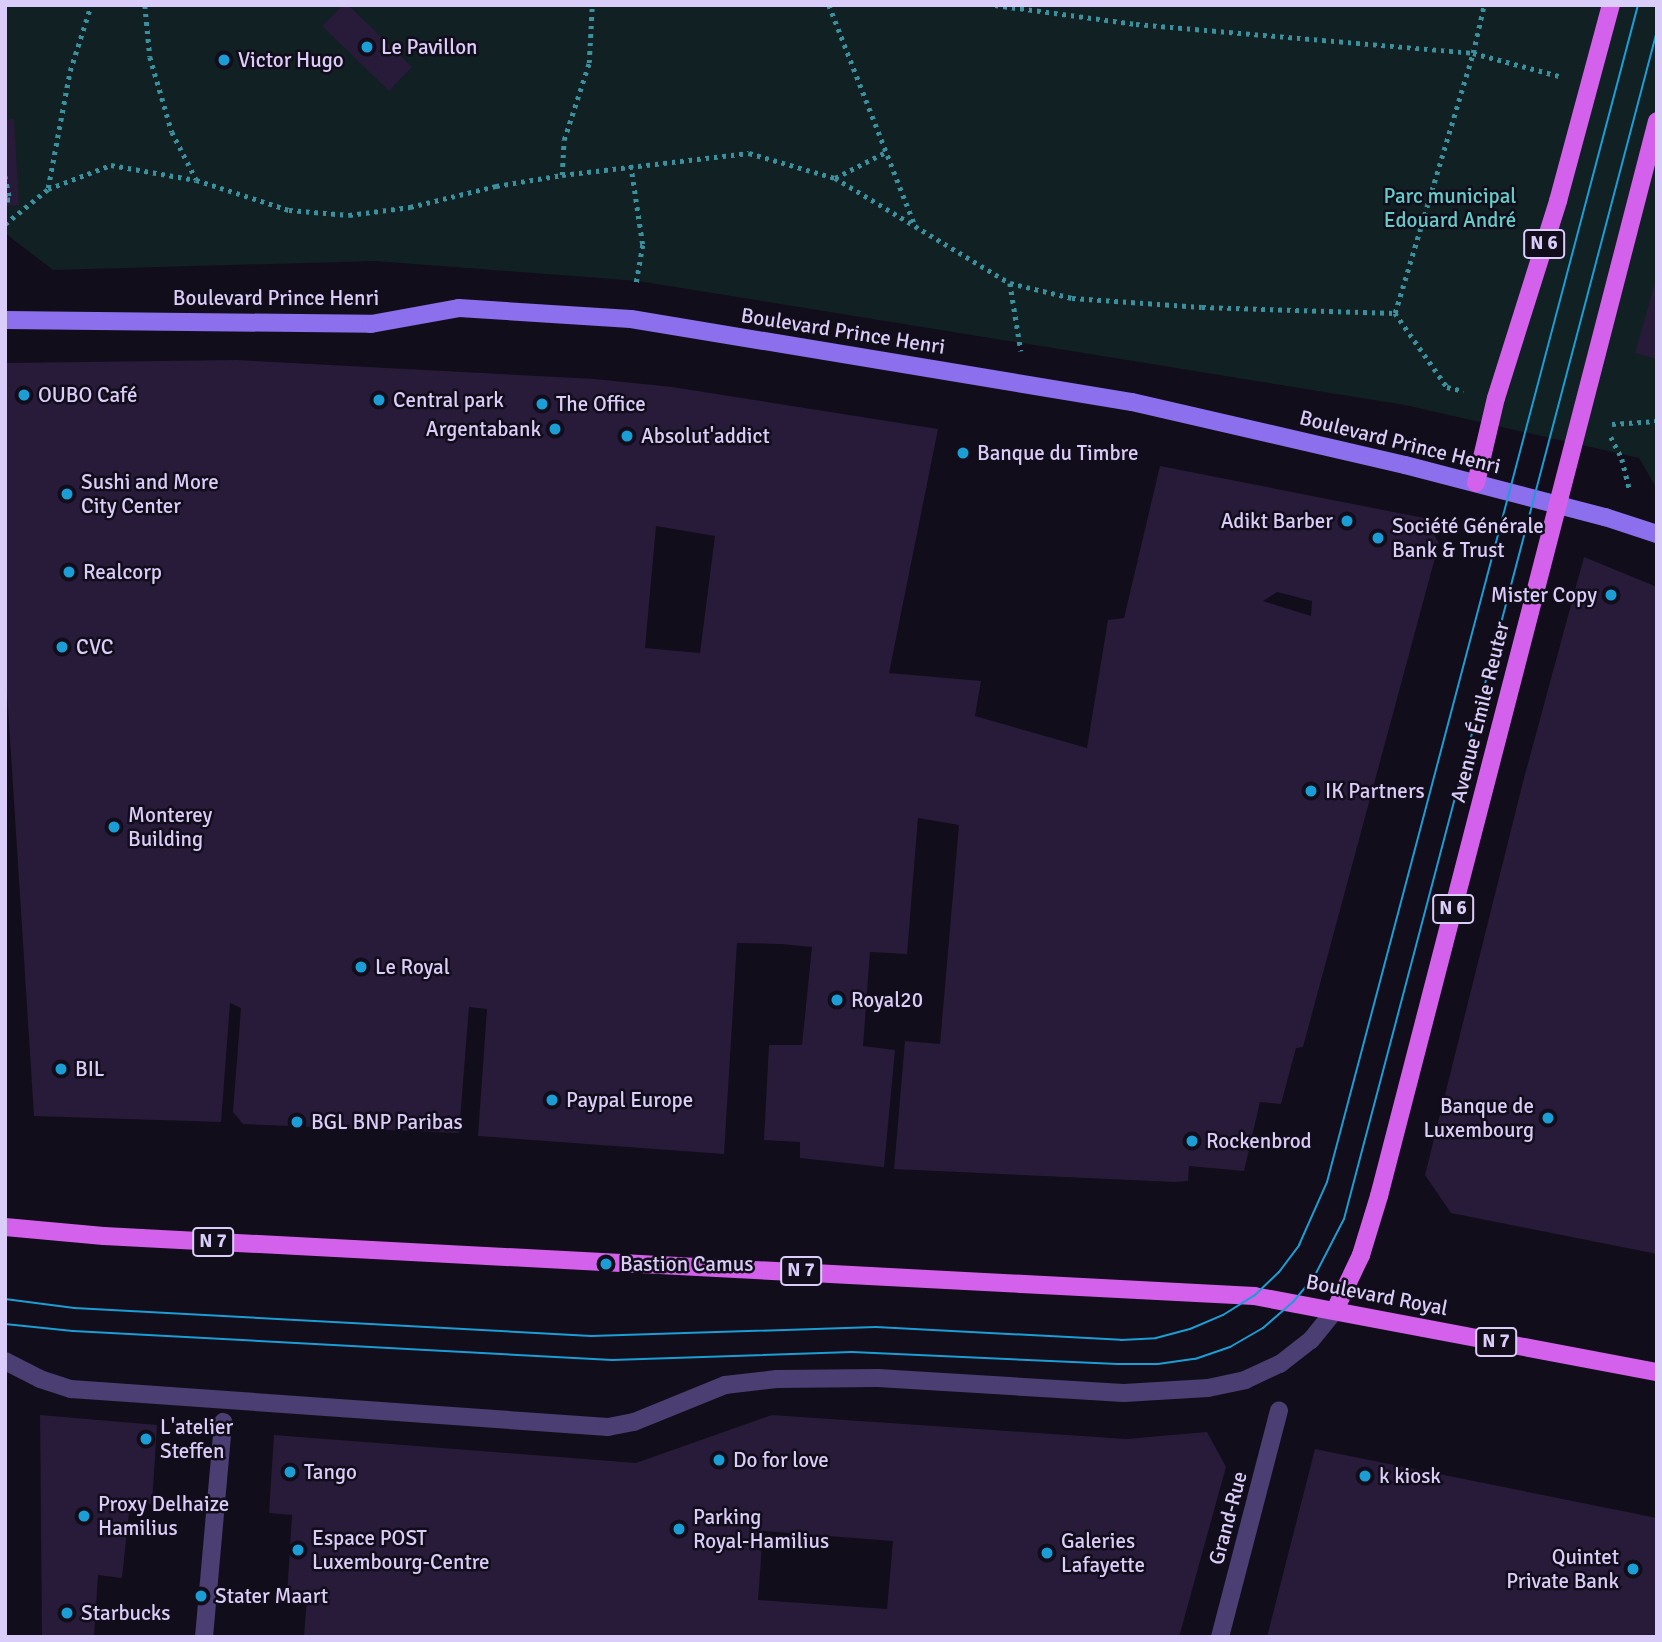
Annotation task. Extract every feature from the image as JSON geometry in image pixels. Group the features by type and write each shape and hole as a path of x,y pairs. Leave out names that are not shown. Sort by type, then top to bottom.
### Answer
{"main road":[{"name":"N 6","path":"1476,483 1496,398 1558,201 1611,5"},
{"name":"Avenue Émile Reuter","path":"1335,1310 1362,1255 1379,1196 1657,121"},
{"name":"Boulevard Prince Henri","path":"5,320 371,324 459,308 631,319 1132,402 1476,483 1657,534"},
{"name":"Boulevard Royal","path":"5,1227 78,1235 1254,1296 1657,1372"}],"street":[{"path":"5,1361 40,1379 71,1389 608,1427 634,1422 725,1385 777,1379 878,1378 1124,1393 1208,1388 1245,1380 1280,1364 1311,1340 1335,1310"},
{"name":"Grand-Rue","path":"1220,1637 1279,1411"},
{"path":"204,1637 223,1422"}],"path":[{"path":"48,189 70,71 91,5"},
{"path":"145,5 150,57 172,132 196,180"},
{"path":"562,175 564,140 589,62 593,5"},
{"path":"829,5 914,223"},
{"path":"995,5 1136,24 1473,53 1589,87"},
{"path":"1395,313 1473,53 1484,5"},
{"path":"835,178 886,152"},
{"path":"5,224 48,189 111,165 196,180 289,209 349,215 410,207 496,186 562,175 749,153 835,178 1010,283 1072,298 1202,307 1395,313"},
{"path":"631,165 643,244 631,319"},
{"path":"5,176 10,200 5,200"},
{"path":"1010,283 1027,384"},
{"path":"1395,313 1447,387 1475,393"},
{"path":"1604,425 1657,421"},
{"path":"1610,436 1622,458 1629,490 1638,494"}],"green space":[{"name":"Parc municipal Edouard André","path":"5,5 1657,5 1657,489 1639,458 1405,405 638,281 375,261 53,270 5,233"}],"building":[{"name":"Le Pavillon","path":"343,5 348,5 412,67 389,91 322,26"},
{"path":"14,119 19,205 5,206 5,120"},
{"path":"1657,276 1657,359 1635,353"},
{"path":"237,360 595,379 672,387 938,429 889,673 981,681 975,716 1087,748 1108,620 1124,618 1160,466 1424,518 1439,543 1303,1047 1296,1048 1281,1104 1260,1102 1244,1171 1189,1166 1188,1181 1175,1182 894,1169 905,1041 940,1044 959,825 918,818 907,954 870,952 863,1046 895,1050 884,1167 800,1158 800,1142 764,1140 769,1045 802,1045 812,947 781,944 737,943 724,1154 478,1136 487,1009 469,1007 459,1133 243,1124 233,1112 241,1008 230,1003 221,1122 34,1116 5,660 5,363","holes":["656,526 715,536 700,653 645,648","1277,592 1312,601 1311,616 1263,601"]},
{"path":"1584,557 1657,587 1657,1254 1451,1213 1425,1175 1523,782"},
{"path":"40,1415 157,1425 152,1504 130,1503 122,1578 98,1575 94,1637 42,1637"},
{"path":"772,1415 1126,1439 1207,1432 1226,1467 1179,1637 304,1637 307,1599 287,1596 292,1515 269,1513 274,1435 636,1463","holes":["763,1531 893,1541 887,1609 758,1600"]},
{"path":"1315,1449 1657,1518 1657,1637 1267,1637"}],"tram line":[{"path":"5,1299 74,1308 591,1336 876,1327 1121,1340 1156,1338 1190,1329 1223,1315 1254,1296 1279,1272 1299,1245 1327,1182 1638,5"},
{"path":"5,1324 73,1331 612,1360 852,1352 1118,1364 1158,1364 1195,1359 1230,1347 1263,1328 1293,1302 1314,1277 1344,1219 1657,31"}],"place":[{"name":"Le Pavillon","path":"367,47"},
{"name":"Victor Hugo","path":"224,60"},
{"name":"OUBO Café","path":"24,395"},
{"name":"Central park","path":"379,400"},
{"name":"The Office","path":"542,404"},
{"name":"Argentabank","path":"555,429"},
{"name":"Absolut'addict","path":"627,436"},
{"name":"Banque du Timbre","path":"963,453"},
{"name":"Sushi and More City Center","path":"67,494"},
{"name":"Adikt Barber","path":"1347,521"},
{"name":"Société Générale Bank & Trust","path":"1378,538"},
{"name":"Realcorp","path":"69,572"},
{"name":"Mister Copy","path":"1611,595"},
{"name":"CVC","path":"62,647"},
{"name":"IK Partners","path":"1311,791"},
{"name":"Monterey Building","path":"114,827"},
{"name":"Le Royal","path":"361,967"},
{"name":"Royal20","path":"837,1000"},
{"name":"BIL","path":"61,1069"},
{"name":"Paypal Europe","path":"552,1100"},
{"name":"Banque de Luxembourg","path":"1548,1118"},
{"name":"BGL BNP Paribas","path":"297,1122"},
{"name":"Rockenbrod","path":"1192,1141"},
{"name":"Bastion Camus","path":"606,1264"},
{"name":"L'atelier Steffen","path":"146,1439"},
{"name":"Do for love","path":"719,1460"},
{"name":"Tango","path":"290,1472"},
{"name":"k kiosk","path":"1365,1476"},
{"name":"Proxy Delhaize Hamilius","path":"84,1516"},
{"name":"Parking Royal-Hamilius","path":"679,1529"},
{"name":"Espace POST Luxembourg-Centre","path":"298,1550"},
{"name":"Galeries Lafayette","path":"1047,1553"},
{"name":"Quintet Private Bank","path":"1633,1569"},
{"name":"Stater Maart","path":"201,1596"},
{"name":"Starbucks","path":"67,1613"}]}
